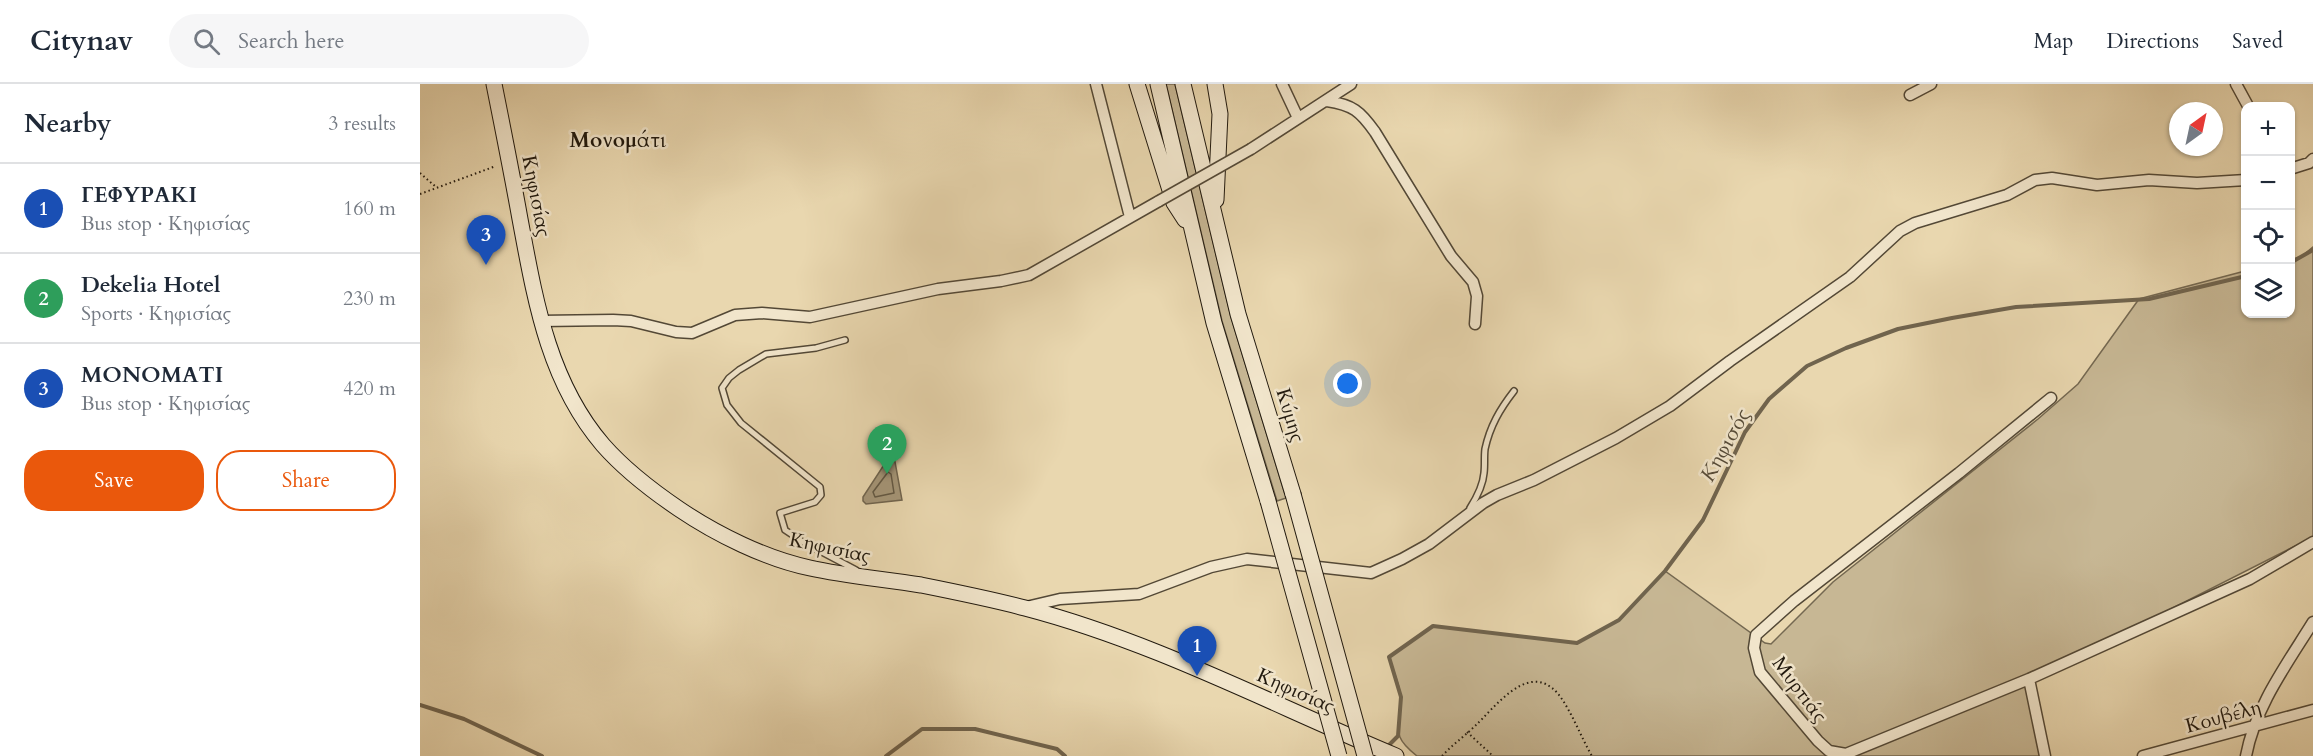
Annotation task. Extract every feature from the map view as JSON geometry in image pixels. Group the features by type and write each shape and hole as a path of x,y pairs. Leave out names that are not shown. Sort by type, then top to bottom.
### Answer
{"main road":[{"name":"Κηφισίας","path":"494,84 540,321 552,357 581,413 601,442 624,468 655,493 720,534 781,559 808,568 921,585 1023,607 1130,641 1368,751 1396,756"},
{"path":"1137,84 1174,203 1192,230"},
{"path":"1158,84 1214,323 1268,501 1339,756"},
{"name":"Κύμης","path":"1183,84 1238,314 1368,751"},
{"path":"1215,84 1220,114 1215,221"}],"street":[{"path":"1096,84 1130,217"},
{"path":"1282,84 1298,118"},
{"path":"540,321 632,321 676,332 692,333 735,315 762,313 810,317 938,289 1029,275 1251,149 1351,84"},
{"path":"1911,95 1931,84"},
{"path":"2236,84 2246,102"},
{"path":"1327,101 1354,108 1361,113 1375,132 1452,256 1473,282 1478,296 1475,324"},
{"path":"2295,168 2313,159"},
{"path":"1023,607 1060,598 1139,594 1211,567 1247,559 1371,573 1429,544 1497,495 1534,480 1670,406 1850,277 1900,231 1915,223 2007,195 2035,180 2067,179 2097,185 2149,180 2197,183 2241,180"},
{"name":"Μυρτιάς","path":"2051,398 1959,473 1794,600 1756,635 1754,643 1760,672 1818,741 1829,750 1838,754 1846,754 2029,679 2250,579 2313,542"},
{"path":"2246,756 2254,727 2264,704 2313,622"},
{"path":"2029,679 2045,756"},
{"name":"Κουβέλη","path":"2143,756 2313,710"}],"lane":[{"path":"845,340 816,348 766,354 739,370 722,388 727,405 741,423 820,487 821,495 815,502 780,513 785,530 871,578"},
{"path":"1467,515 1478,495 1484,474 1484,453 1489,433 1498,412 1515,391"}],"path":[{"path":"420,194 510,162"},
{"path":"420,173 437,187"},
{"path":"1442,756 1515,688 1531,681 1544,683 1554,689 1592,756"},
{"path":"1467,732 1493,756"}],"shaded area":[{"path":"1166,84 1175,84 1231,317 1286,498 1277,501 1222,321"},
{"path":"2313,247 2313,537 2027,682 2044,756 1417,756 1402,742 1398,730 1401,698 1389,657 1433,626 1577,643 1619,620 1665,571 1765,643 1771,644 1833,582 2038,419 2078,384 2139,299 2241,272 2241,318 2295,318 2295,259"}],"water":[{"path":"893,451 902,500 866,504 863,497"}],"waterway":[{"name":"Κηφισός","path":"2295,260 2313,250"},
{"name":"Κηφισός","path":"1387,747 1398,736 1401,697 1389,657 1433,626 1577,643 1619,620 1665,571 1703,520 1745,432 1769,399 1807,366 1846,348 1898,329 2016,307 2149,299 2241,277"},
{"name":"Κηφισός","path":"420,705 464,719 542,756"},
{"name":"Κηφισός","path":"886,756 922,729 975,729 1057,749 1065,756"}],"place":[{"name":"ΜΟΝΟΜΑΤΙ","path":"486,265"},
{"name":"Dekelia Hotel","path":"887,474"},
{"name":"ΓΕΦΥΡΑΚΙ","path":"1197,676"}],"district":[{"name":"Μονομάτι","path":"618,140"}]}
